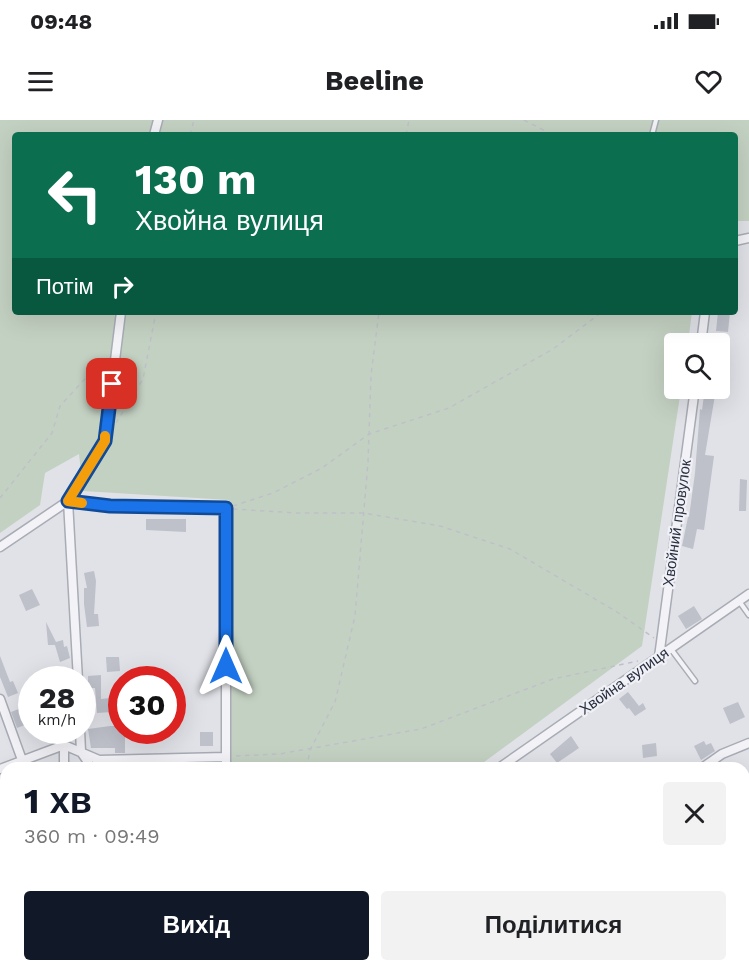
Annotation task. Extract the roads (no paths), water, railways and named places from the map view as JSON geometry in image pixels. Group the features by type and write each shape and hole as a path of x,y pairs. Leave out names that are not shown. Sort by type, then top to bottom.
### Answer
{"street":[{"path":"0,546 68,501 105,441 121,315"},
{"path":"702,333 705,315"},
{"name":"Хвойний провулок","path":"659,657 694,399"},
{"path":"68,501 110,506 226,508 226,762"},
{"path":"68,501 77,666"},
{"name":"Хвойна вулиця","path":"508,762 749,594"},
{"path":"0,699 22,760"},
{"path":"711,762 722,754 749,743"},
{"path":"81,744 81,752 88,762"},
{"path":"18,762 64,745 99,760 226,757"},
{"path":"64,745 64,762"}],"lane":[{"path":"739,601 749,615"},
{"path":"671,648 695,681"}]}
